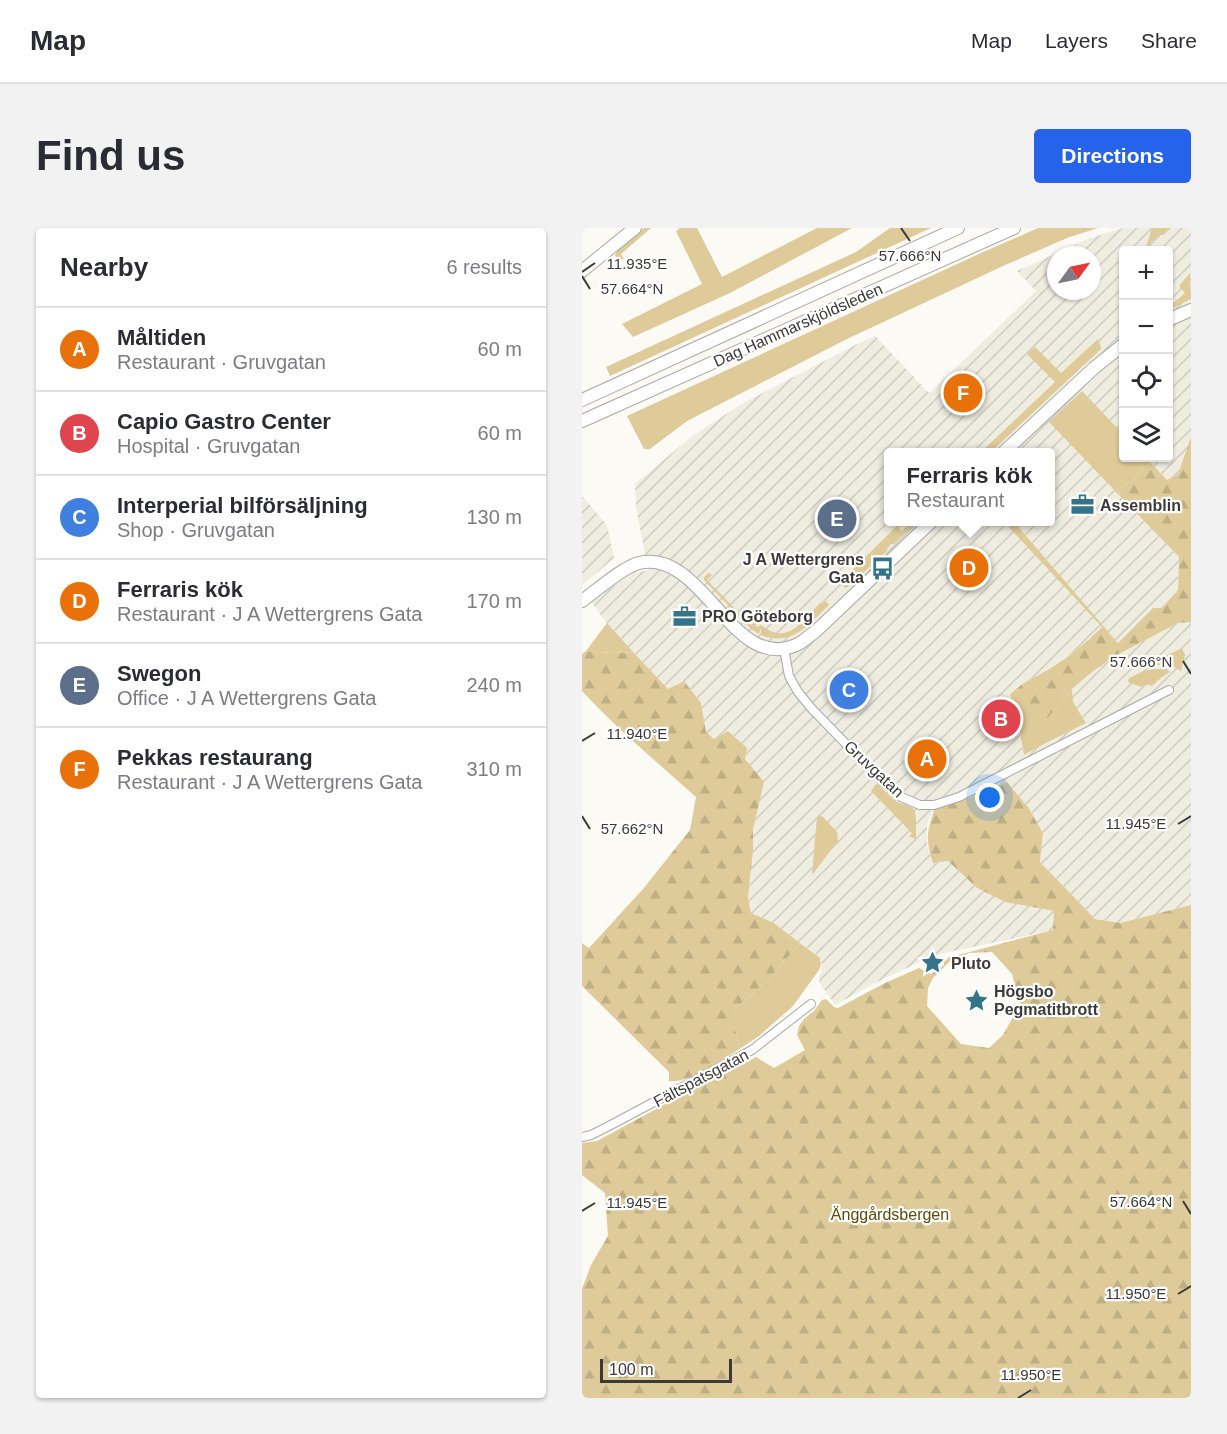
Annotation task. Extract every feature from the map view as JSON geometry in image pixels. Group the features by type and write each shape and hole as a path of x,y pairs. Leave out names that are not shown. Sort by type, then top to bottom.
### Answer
{"main road":[{"path":"582,271 635,228"},
{"name":"Dag Hammarskjöldsleden","path":"584,399 958,228"},
{"name":"Dag Hammarskjöldsleden","path":"582,422 1016,228"},
{"path":"1173,318 1191,310"},
{"path":"1009,448 1094,368 1119,348"},
{"path":"582,601 630,566 646,562 668,566 690,580 737,630 752,642 770,648 784,648 802,642 815,632 927,526"}],"street":[{"name":"Gruvgatan","path":"784,648 789,676 812,709 883,782 901,797 920,805 934,805 959,798 1169,690"},
{"name":"Fältspatsgatan","path":"582,1137 607,1127 752,1050 811,1004"}],"shaded area":[{"path":"1123,228 1191,228 1191,437 1178,474 1167,480 1150,462 1173,462 1173,246 1119,246 1119,430 1082,392 1050,422 1179,557 1178,590 1162,608 1153,608 1118,643 1102,627 1082,646 1017,687 1010,695 1015,705 1024,755 1086,723 1072,702 1072,689 1092,672 1115,656 1178,623 1191,622 1191,905 1120,923 1095,919 1040,862 1043,833 1028,807 1007,782 968,798 935,807 927,824 927,845 933,862 948,861 977,888 1005,902 1054,911 1054,930 935,955 835,1005 819,982 822,965 820,958 774,923 751,913 748,898 753,830 764,782 706,732 701,703 683,681 668,689 607,624 591,601 634,573 648,570 636,507 635,484 691,437 743,403 875,336 929,393 1036,291 1017,271 1047,257 1047,300 1101,300 1101,246 1072,246"},
{"path":"582,496 607,525 614,558 582,585"}],"green space":[{"path":"644,228 651,228 621,254 624,259 617,259 615,255 618,249"},
{"path":"680,228 697,228 722,277 817,228 852,228 730,293 633,337 622,324 702,284 676,231"},
{"path":"890,228 931,228 610,376 606,367 856,252"},
{"path":"1038,228 1098,228 1047,246 847,339 687,421 650,449 644,449 627,416"},
{"path":"1152,228 1171,228 1148,246"},
{"path":"1190,273 1191,299 1173,308 1173,303 1185,293 1179,286"},
{"path":"1098,339 1101,349 995,448 985,448 1055,382 1027,354 1035,347 1061,373"},
{"path":"1082,391 1119,430 1119,462 1151,463 1143,468 1134,479 1121,487 1119,495 1049,422"},
{"path":"1191,437 1191,622 1178,623 1115,656 1072,689 1047,719 1035,725 1026,710 1010,695 1015,690 1067,657 1102,627 1118,643 1153,608 1162,608 1178,590 1179,557 1119,495 1121,487 1134,479 1143,468 1151,463 1167,480 1178,474"},
{"path":"897,526 902,531 907,526 913,526 845,588 841,582 843,579"},
{"path":"1008,526 1017,526 1118,643"},
{"path":"709,573 712,575 707,580 751,625 756,621 756,627 761,625 770,631 779,633 794,629 820,603 826,601 829,605 799,632 782,638 772,638 761,635 761,628 759,634 751,629 704,580"},
{"path":"607,623 633,652 586,651"},
{"path":"1182,648 1185,655 1181,671 1169,664 1145,666"},
{"path":"586,651 633,652 668,689 684,681 701,703 706,732 714,739 728,731 747,748 745,759 764,782 753,830 748,898 751,913 774,923 800,943 769,979 734,1010 734,1027 741,1048 706,1070 686,1079 669,1081 669,1072 582,986 582,943 589,948 643,889 690,830 696,797 623,732 582,691 582,654"},
{"path":"1153,669 1167,669 1170,672 1152,686 1146,684 1141,687 1128,682 1129,678"},
{"path":"1072,689 1073,702 1086,723 1024,755 1015,705 1010,695 1026,710 1047,719"},
{"name":"Änggårdsbergen","path":"1007,782 1028,807 1043,833 1040,862 1095,919 1120,923 1191,905 1191,1398 582,1398 582,1289 591,1265 608,1236 605,1193 582,1175 582,1143 597,1141 756,1057 774,1068 805,1050 797,1035 799,1026 822,1000 826,999 838,1008 919,968 931,974 944,965 943,959 1053,930 1054,911 1005,902 977,888 948,861 933,863 928,835 935,808 969,798","holes":["992,952 1012,974 1020,1004 1003,1035 989,1048 961,1044 927,1006 928,988 933,978 948,963 969,953"]},
{"path":"876,784 897,802 912,807 915,811 916,839 909,836 912,833 871,791"},
{"path":"822,816 837,832 838,841 812,875 817,817"},
{"path":"800,943 820,958 819,970 793,1006 759,1036 741,1048 734,1027 734,1010 769,979"}],"place":[{"name":"Pekkas restaurang","path":"963,393"},
{"name":"Assemblin","path":"1082,505"},
{"name":"Swegon","path":"837,519"},
{"name":"J A Wettergrens Gata","path":"882,568"},
{"name":"Ferraris kök","path":"969,568"},
{"name":"PRO Göteborg","path":"684,616"},
{"name":"Interperial bilförsäljning","path":"849,690"},
{"name":"Capio Gastro Center","path":"1001,719"},
{"name":"Måltiden","path":"927,759"},
{"name":"Pluto","path":"933,963"},
{"name":"Högsbo Pegmatitbrott","path":"976,1000"}]}
